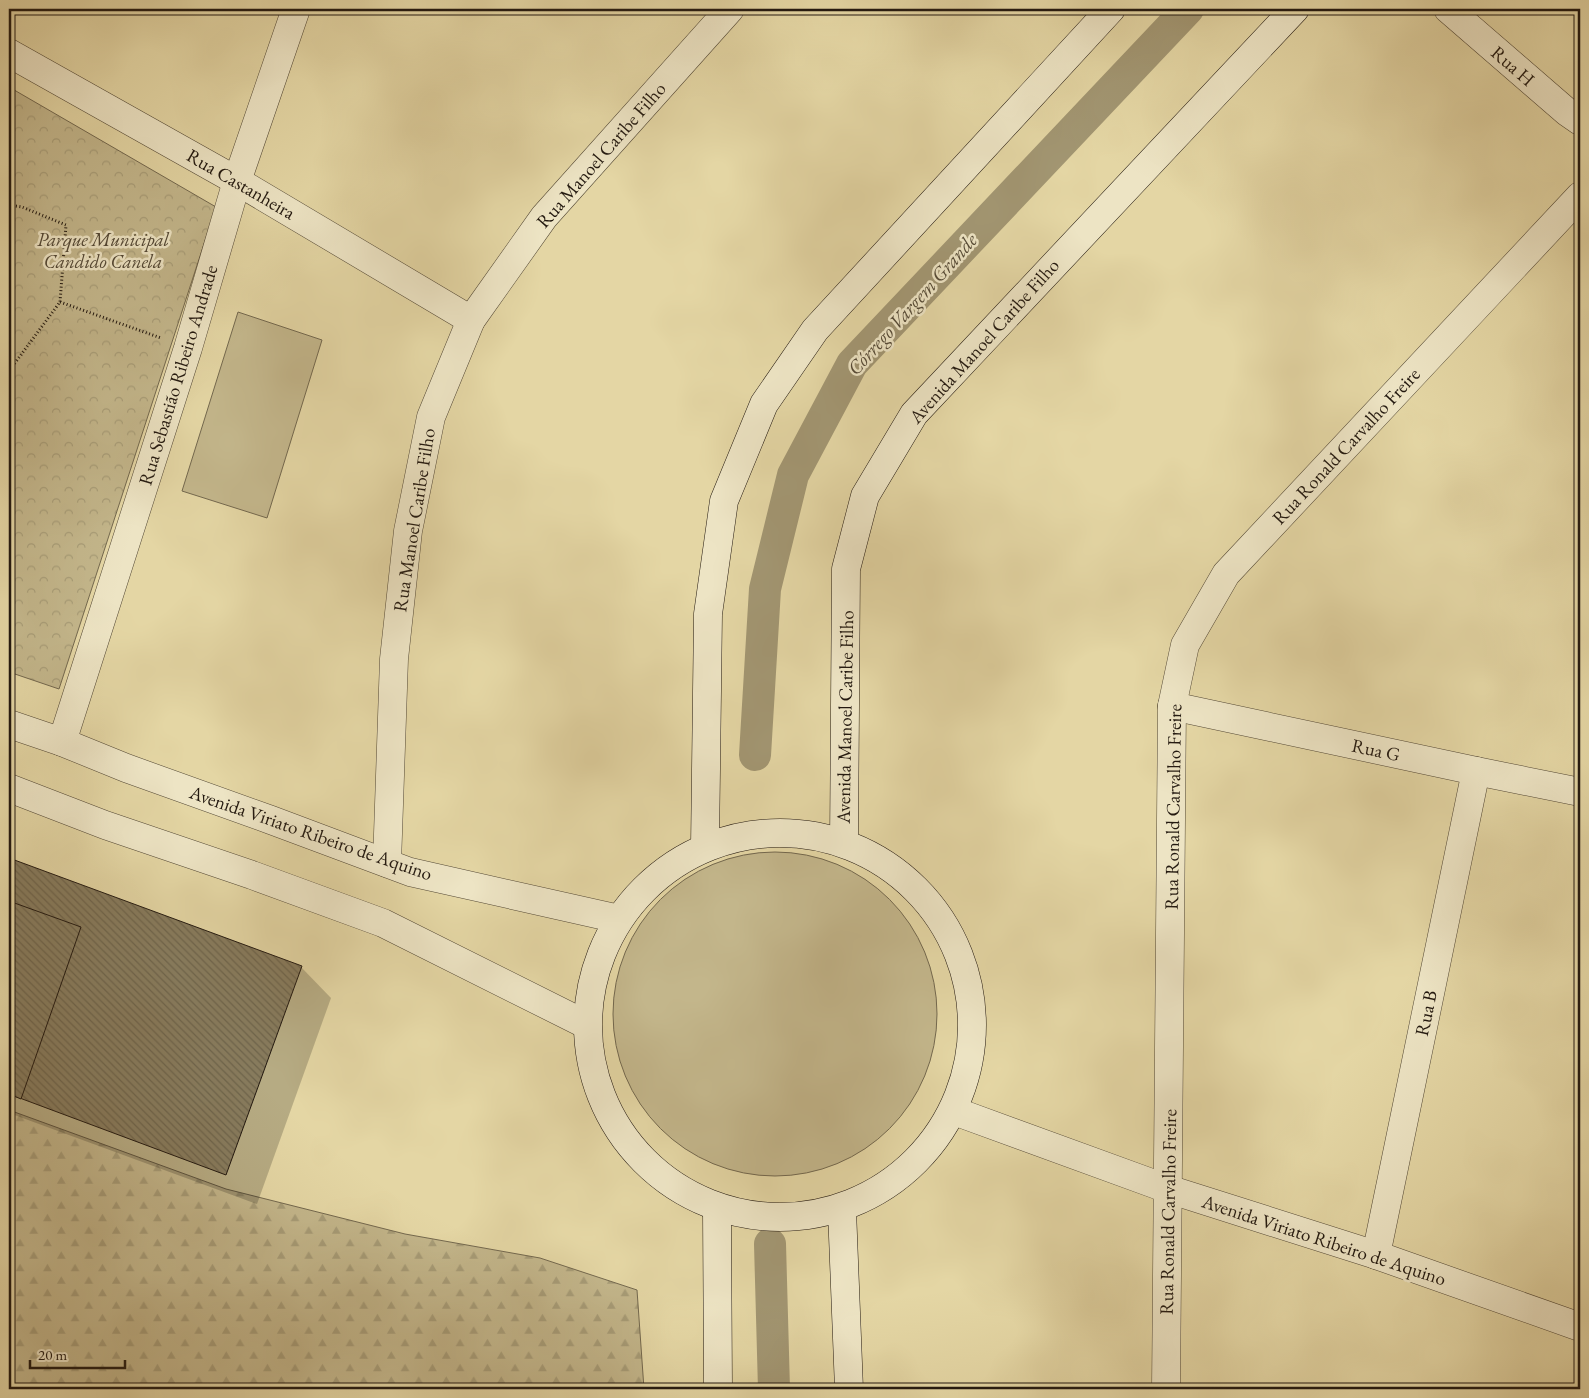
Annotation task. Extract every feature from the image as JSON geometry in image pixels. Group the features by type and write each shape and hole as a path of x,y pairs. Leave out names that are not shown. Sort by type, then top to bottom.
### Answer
{"street":[{"name":"Rua Sebastião Ribeiro Andrade","path":"62,742 188,348 237,181 296,9"},
{"name":"Rua Manoel Caribe Filho","path":"387,863 394,659 408,531 431,417 471,320 544,217 730,9"},
{"path":"705,847 708,614 724,501 764,404 815,330 1111,9"},
{"name":"Avenida Manoel Caribe Filho","path":"844,843 846,569 865,496 914,414 1295,9"},
{"name":"Rua H","path":"1448,9 1580,122"},
{"name":"Rua Castanheira","path":"9,53 237,181 471,320"},
{"name":"Rua Ronald Carvalho Freire","path":"1166,1389 1172,706 1185,645 1226,574 1580,196"},
{"name":"Rua G","path":"1172,706 1580,792"},
{"name":"Avenida Viriato Ribeiro de Aquino","path":"9,724 410,872 619,919"},
{"name":"Rua B","path":"1376,1255 1476,771"},
{"path":"9,788 105,825 252,875 383,923 587,1025"},
{"path":"798,833 844,843 892,868 931,906 959,952 972,1005 971,1059 954,1111 908,1172 842,1210 780,1220 717,1209 664,1181 623,1138 597,1084 587,1025 595,970 619,919 643,889 672,865 705,847 750,834 798,833"},
{"name":"Avenida Viriato Ribeiro de Aquino","path":"954,1111 1168,1189 1376,1255 1580,1327"},
{"path":"717,1209 718,1389"},
{"path":"842,1210 849,1389"}],"path":[{"path":"9,206 22,207 66,225 60,302 9,371"},
{"path":"60,302 188,348"}],"green space":[{"name":"Parque Municipal Candido Canela","path":"9,87 216,207 59,689 9,672"},
{"path":"238,312 322,340 267,518 182,491"},
{"path":"775,852 807,855 851,871 878,889 900,911 918,938 930,967 934,982 937,1014 934,1046 918,1090 900,1117 878,1139 851,1157 822,1169 807,1173 775,1176 743,1173 699,1157 672,1139 650,1117 632,1090 620,1061 616,1046 613,1014 616,982 632,938 650,911 672,889 699,871 728,859 743,855"},
{"path":"9,1110 226,1189 405,1234 540,1258 637,1290 644,1389 9,1389"}],"building":[{"path":"9,858 302,966 226,1175 9,1094"},
{"path":"9,901 81,927 21,1099 9,1094"}],"waterway":[{"name":"Córrego Vargem Grande","path":"755,755 765,589 793,475 852,364 1188,9"},
{"name":"Córrego Vargem Grande","path":"770,1244 774,1389"}]}
